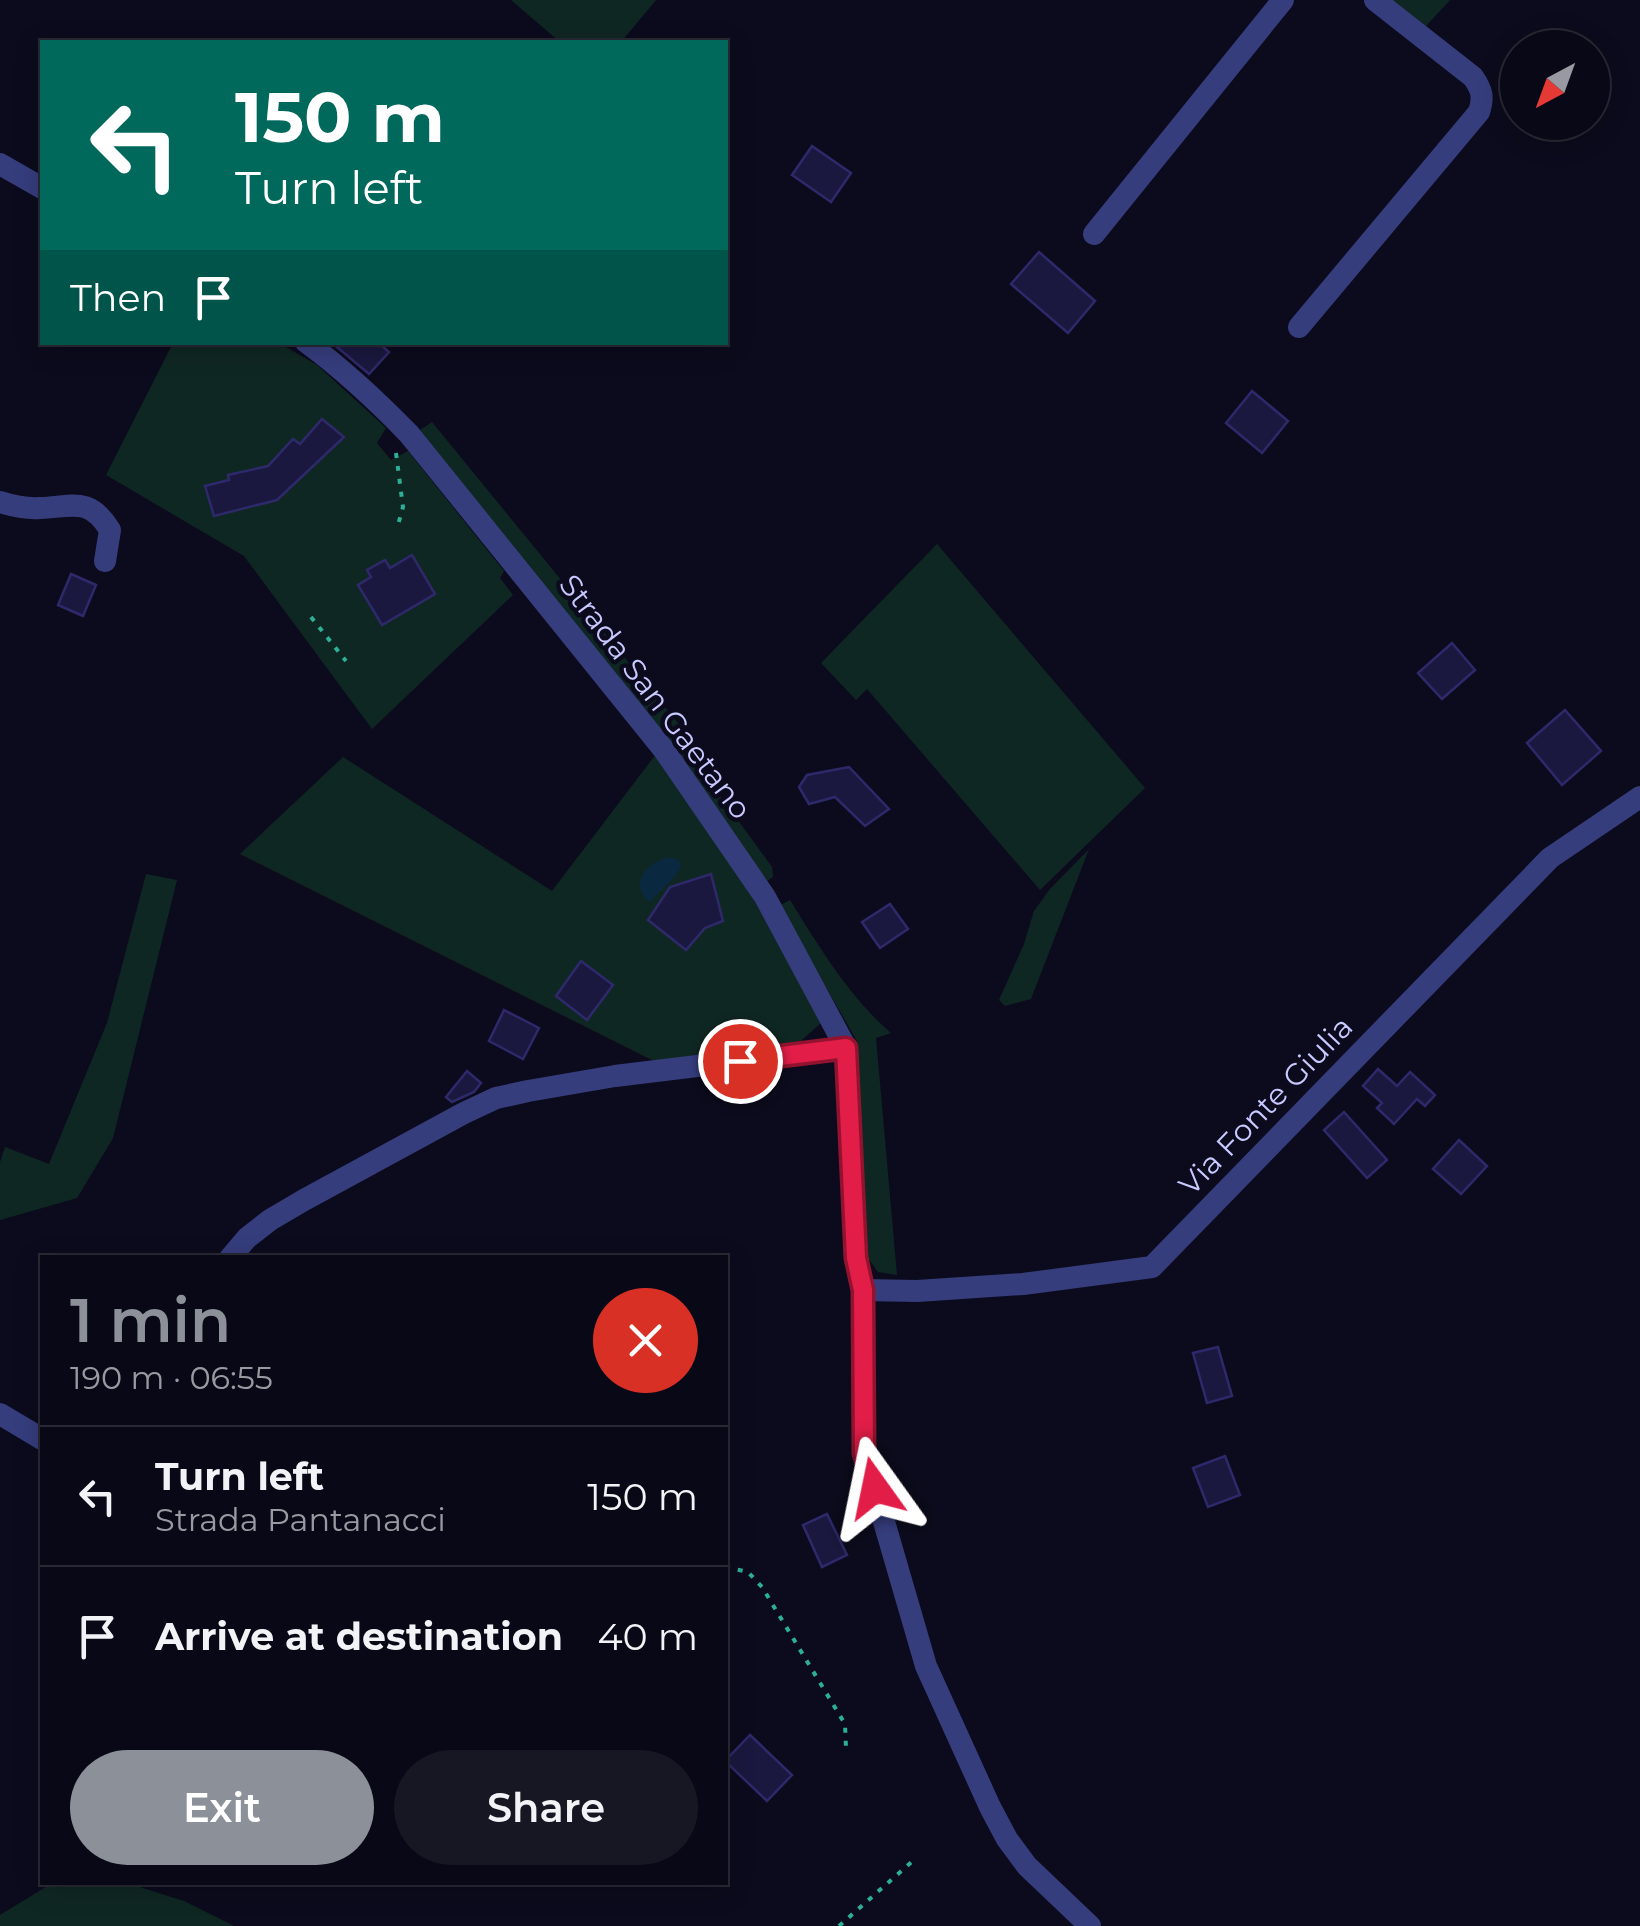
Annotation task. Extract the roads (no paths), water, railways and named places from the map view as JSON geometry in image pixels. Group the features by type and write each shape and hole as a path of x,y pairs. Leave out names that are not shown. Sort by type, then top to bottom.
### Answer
{"street":[{"path":"1094,234 1283,0"},
{"path":"1299,327 1479,112 1484,100 1474,78 1375,0"},
{"path":"0,164 40,187"},
{"name":"Strada San Gaetano","path":"310,345 346,373 410,434 664,750 765,898 846,1048 856,1258 863,1290 864,1453 926,1666 990,1807 1027,1866 1090,1926"},
{"path":"0,502 34,509 80,504 92,510 110,530 105,560"},
{"name":"Via Fonte Giulia","path":"863,1290 1006,1285 1152,1267 1550,858 1640,797"},
{"path":"233,1255 247,1238 287,1210 496,1098 615,1076 846,1048"},
{"path":"0,1414 40,1438"}],"water":[{"path":"670,857 678,860 681,867 650,902 640,888 643,874 654,863"}]}
